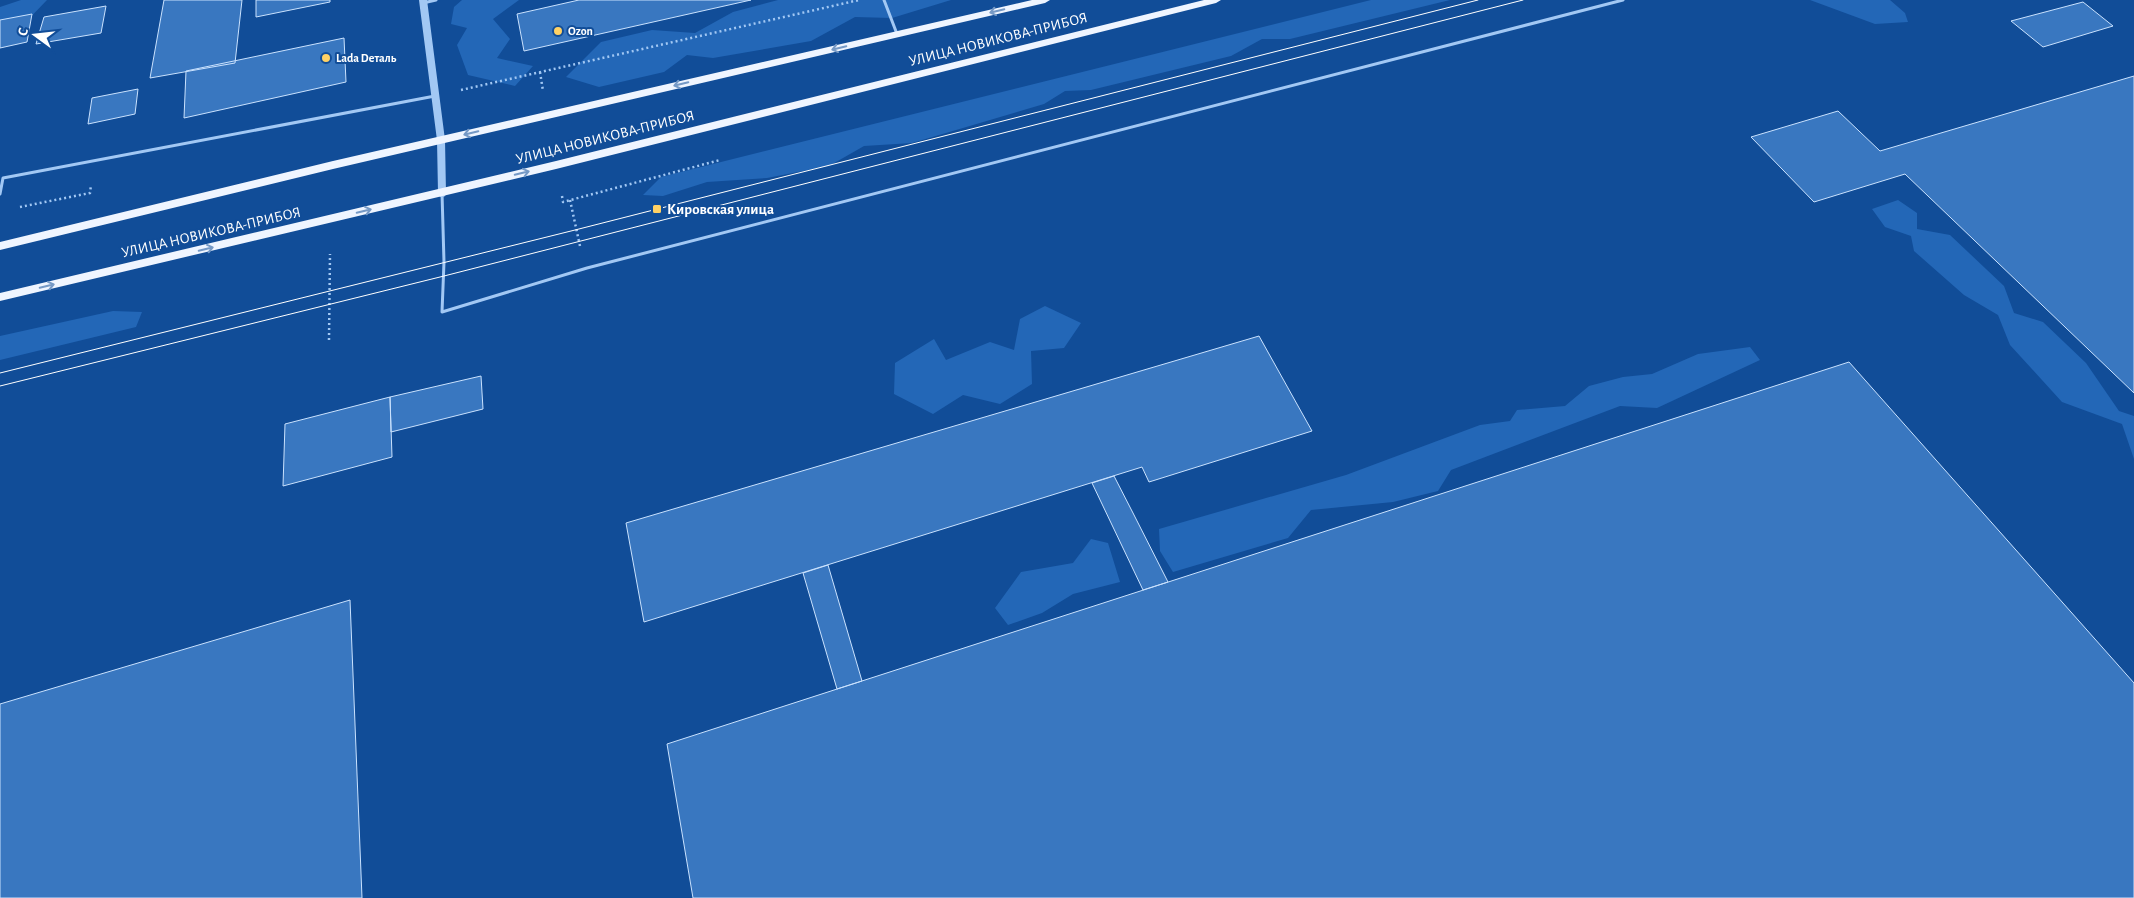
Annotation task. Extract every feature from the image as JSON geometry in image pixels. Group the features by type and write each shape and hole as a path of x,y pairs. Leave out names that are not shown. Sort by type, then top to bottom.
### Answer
{"main road":[{"name":"УЛИЦА НОВИКОВА-ПРИБОЯ","path":"0,246 442,140 1045,0"},
{"name":"УЛИЦА НОВИКОВА-ПРИБОЯ","path":"0,297 442,193 1216,0"}],"street":[{"path":"423,1 442,140 442,193"}],"lane":[{"path":"423,1 436,0"},
{"path":"884,0 897,34"},
{"path":"442,193 444,262 442,312 587,268 1623,0"},
{"path":"0,194 3,178 436,96"}],"path":[{"path":"436,96 859,0"},
{"path":"540,72 543,93"},
{"path":"18,208 90,193 97,160"},
{"path":"562,196 563,202 720,160"},
{"path":"570,200 575,230 587,268"},
{"path":"329,340 330,254"}],"shaded area":[{"path":"21,0 47,0 20,28 0,32 0,7"},
{"path":"462,0 519,0 493,19 510,39 497,58 533,66 515,86 468,75 457,45 467,28 451,24 454,7"},
{"path":"778,0 951,0 892,18 855,17 811,41 713,58 687,55 664,72 599,87 566,77 601,42 652,30 695,33 733,12"},
{"path":"1371,0 1450,0 1290,39 1262,39 1231,56 1091,90 1065,91 1044,104 912,143 864,146 829,166 767,178 707,182 663,196 643,195 661,177"},
{"path":"1810,0 1890,0 1905,13 1908,22 1875,24"},
{"path":"1898,200 1917,213 1917,229 1950,235 2004,286 2014,313 2043,322 2086,363 2119,411 2134,416 2134,459 2122,424 2062,402 2010,345 1998,315 1964,295 1914,251 1911,236 1885,227 1872,209"},
{"path":"1045,306 1081,323 1064,348 1031,351 1032,384 1000,404 963,395 933,414 894,394 895,363 934,339 946,360 990,342 1014,350 1020,319"},
{"path":"113,311 142,312 136,327 0,360 0,336"},
{"path":"1750,347 1760,360 1657,408 1620,406 1451,470 1438,491 1393,502 1311,510 1288,538 1173,572 1160,551 1159,529 1346,475 1480,425 1510,421 1517,410 1565,406 1589,386 1623,377 1652,374 1698,354"},
{"path":"1091,539 1108,543 1120,582 1073,594 1042,613 1008,625 995,608 1021,572 1073,563"}],"building":[{"path":"164,0 242,0 235,63 150,78"},
{"path":"256,0 330,0 330,2 256,17"},
{"path":"579,0 751,0 524,51 517,14"},
{"path":"2083,2 2113,26 2043,47 2011,21"},
{"path":"106,6 101,33 36,44 44,17"},
{"path":"32,14 27,42 0,48 0,20"},
{"path":"344,38 346,82 184,118 186,71"},
{"path":"2134,76 2134,393 1905,174 1814,202 1751,137 1838,111 1880,151"},
{"path":"138,89 135,114 88,124 92,98"},
{"path":"1259,336 1312,431 1149,482 1142,467 644,622 626,523"},
{"path":"1849,362 2134,683 2134,898 693,898 667,744"},
{"path":"481,376 483,409 391,432 390,397"},
{"path":"390,397 392,457 283,486 285,424"},
{"path":"1114,476 1168,582 1143,590 1092,483"},
{"path":"828,565 862,681 837,689 803,573"},
{"path":"350,600 362,898 0,898 0,704"}],"tram line":[{"path":"0,373 575,230 1478,0"},
{"path":"0,386 444,276 1523,0"}],"place":[{"name":"Ozon","path":"558,31"},
{"name":"Lada Dеталь","path":"326,58"},
{"name":"Кировская улица","path":"657,209"}]}
